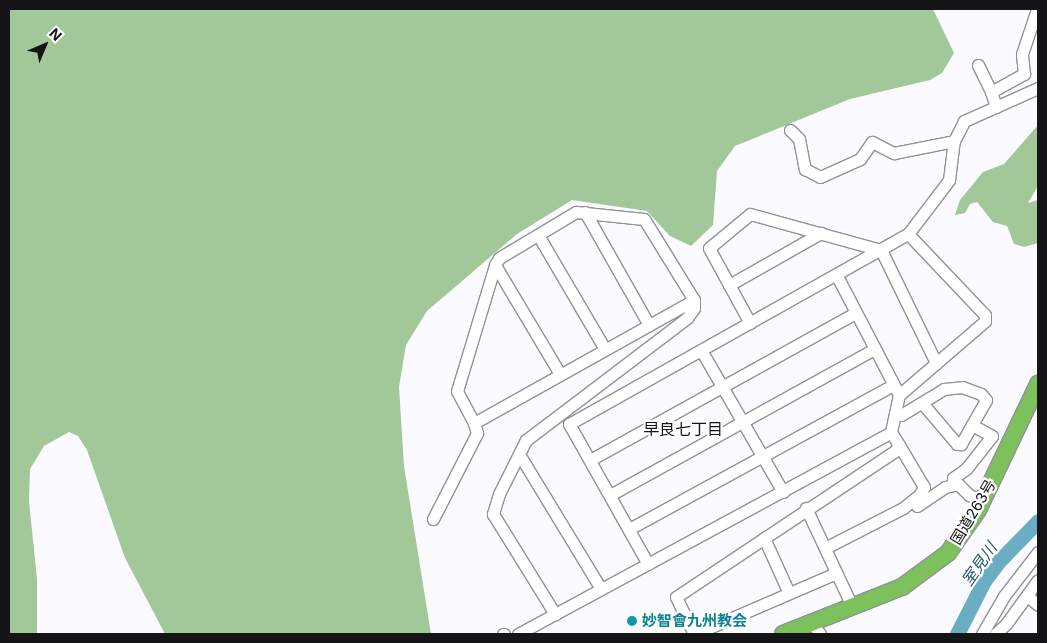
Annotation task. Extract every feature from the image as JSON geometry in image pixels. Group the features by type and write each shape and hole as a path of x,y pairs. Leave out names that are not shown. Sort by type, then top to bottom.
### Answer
{"highway":[{"name":"国道263号","path":"783,634 816,628 852,606 902,587 935,565 960,538 983,501 1038,384"}],"street":[{"path":"992,92 1024,74 1022,54 1037,9"},
{"path":"978,65 992,92 996,107"},
{"path":"569,424 837,276 908,234 949,180 954,141 964,121 1038,88"},
{"path":"790,130 799,138 805,170 820,177 860,159 872,142 894,153 954,141"},
{"path":"433,519 477,433 474,423 457,391 499,258 576,212 644,219 694,300 694,308 687,318 526,440 493,514 555,614"},
{"path":"585,212 648,325"},
{"path":"750,323 709,248 750,214 881,250 936,363"},
{"path":"729,285 820,233"},
{"path":"629,528 762,456 896,390 936,363 985,321 985,315 908,234"},
{"path":"538,235 605,349"},
{"path":"495,266 560,374"},
{"path":"825,548 903,508 920,494 924,487 891,432 895,414 896,390 837,276"},
{"path":"474,423 694,300"},
{"path":"590,460 856,313"},
{"path":"610,495 874,349"},
{"path":"701,350 783,492"},
{"path":"895,414 901,415 944,389 962,387 982,394 986,400 961,444 957,444 922,403"},
{"path":"562,414 648,564"},
{"path":"953,485 953,478 966,469 992,436 972,425"},
{"path":"518,634 891,432"},
{"path":"836,573 694,634 676,597 806,508 895,451 899,445"},
{"path":"519,454 600,589"},
{"path":"909,513 929,496 958,484 969,495 983,501"},
{"path":"806,508 852,606"},
{"path":"764,538 790,593"},
{"path":"982,634 1004,596 1038,552"},
{"path":"995,634 1006,624 1038,580"},
{"path":"1027,596 1038,605"}],"green space":[{"path":"9,9 933,9 954,53 942,73 930,80 850,99 735,146 717,171 713,225 691,246 670,236 647,211 572,200 517,234 427,311 406,345 399,387 404,466 431,634 165,634 125,558 87,450 78,436 69,432 44,446 30,469 29,501 37,579 37,634 9,634"},
{"path":"1038,125 1038,186 1028,203 1038,200 1038,243 1024,247 1014,244 1007,226 993,222 977,202 970,204 965,213 955,215 960,200 983,172 1004,164"}],"waterway":[{"name":"室見川","path":"957,634 984,581 1000,560 1038,521"}],"place":[{"name":"妙智會九州教会","path":"632,621"}],"district":[{"name":"早良七丁目","path":"683,429"}]}
